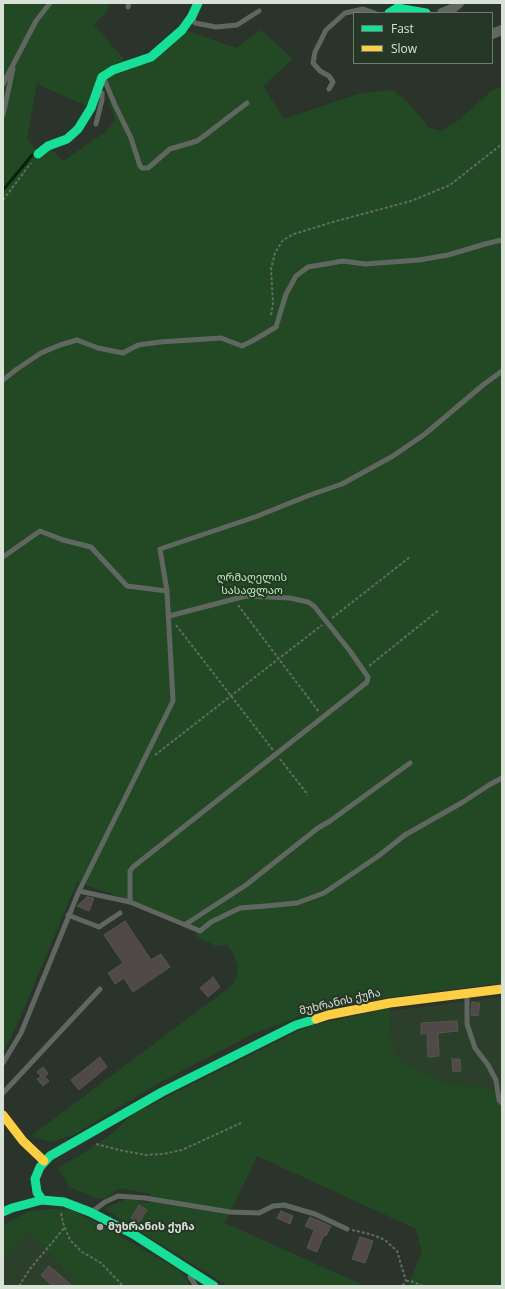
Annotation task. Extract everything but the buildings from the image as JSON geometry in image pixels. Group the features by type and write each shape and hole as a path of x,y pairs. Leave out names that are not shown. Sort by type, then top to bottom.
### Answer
{"street":[{"path":"38,154 48,146 67,139 78,129 91,108 102,78 113,70 151,57 182,30 192,16 198,3"},
{"path":"444,12 452,9 459,3"},
{"path":"390,12 396,8 420,12"},
{"name":"მუხრანის ქუჩა","path":"44,1161 50,1156 162,1092 296,1025 328,1015 390,1003 502,990"},
{"path":"3,1115 23,1141 44,1161 35,1179 37,1192 42,1200"},
{"path":"3,1212 42,1200 64,1202 90,1212 133,1234 214,1286"}],"lane":[{"path":"3,84 36,21 50,3"},
{"path":"329,89 332,82 329,76 320,71 313,63 315,52 326,30 345,12 364,9 372,12"},
{"path":"192,16 194,23 216,28 237,25 259,11"},
{"path":"3,116 14,62"},
{"path":"102,78 131,138 142,168 148,168 170,149 197,141 247,103"},
{"path":"96,124 102,100 102,78"},
{"path":"3,380 41,353 60,344 77,340 98,348 123,353 138,345 221,338 242,346 276,326 286,294 296,276 308,267 343,261 364,264 419,260 448,255 502,240"},
{"path":"3,1063 21,1033 79,891 173,701 167,591 160,549 255,517 342,484 393,456 425,434 502,371"},
{"path":"3,557 40,531 63,540 92,547 127,586 167,591"},
{"path":"130,902 130,871 133,867 323,718 367,682 368,677 327,622 314,606 308,602 290,598 246,596 169,616"},
{"path":"186,924 246,886 318,828 330,821 410,763"},
{"path":"79,891 130,902 200,931 211,922 240,908 297,903 324,893 377,857 405,835 502,778"},
{"path":"68,915 99,927 120,913"},
{"path":"3,1093 100,989"},
{"path":"466,993 467,1024 475,1048 488,1065 496,1080 502,1103"},
{"path":"90,1212 118,1196 146,1198 230,1212 259,1213 273,1206 284,1205 316,1214 347,1229"},
{"path":"185,1268 196,1286"}],"path":[{"path":"268,331 273,304 271,269 275,252 283,240 294,234 307,230 411,201 450,185 502,144"},
{"path":"3,200 38,154"},
{"path":"142,765 410,557"},
{"path":"234,600 323,718"},
{"path":"364,670 439,610"},
{"path":"169,616 308,795"},
{"path":"80,1140 146,1155 163,1154 182,1150 241,1123"},
{"path":"64,1202 61,1214 70,1240 82,1252 101,1263 124,1286"},
{"path":"19,1286 30,1269 65,1227"},
{"path":"347,1229 370,1234 385,1240 397,1251 406,1281"},
{"path":"402,1286 406,1281"},
{"path":"406,1281 423,1286"}],"shaded area":[{"path":"502,997 502,1095 482,1086 446,1084 399,1060 391,1040 390,1011"},
{"path":"29,1233 80,1286 3,1286 3,1259"}],"green space":[{"name":"ღრმაღელის სასაფლაო","path":"3,3 109,3 108,10 94,25 129,65 188,31 236,48 261,30 293,59 263,86 284,119 358,94 392,90 407,101 429,128 441,131 459,120 491,91 502,86 502,983 332,1005 255,1033 161,1082 75,1134 52,1142 31,1136 234,984 238,970 234,954 227,945 216,946 196,936 198,929 181,920 77,882 18,1023 3,1052","holes":["102,77 115,120 105,132 63,161 48,146 38,154 27,138 37,84 91,108"]},
{"path":"390,1008 391,1040 399,1060 446,1084 482,1086 502,1095 502,1286 408,1286 422,1252 416,1229 257,1156 225,1223 365,1286 228,1286 104,1209 126,1199 150,1203 150,1194 121,1188 104,1199 94,1197 69,1187 58,1168 114,1132 131,1115 309,1026"},
{"path":"70,1209 103,1226 182,1272 190,1286 80,1286 29,1233 3,1259 3,1225 29,1211"}],"waterway":[{"path":"3,190 34,153"}],"traffic: fast":[{"path":"38,154 48,146 67,139 78,129 91,108 102,77 113,70 151,57 182,30 192,16 198,3"},
{"path":"391,12 397,8 420,12"},
{"path":"42,1200 37,1192 35,1179 40,1167 50,1156 162,1092 296,1025 316,1019"},
{"path":"3,1212 42,1200 64,1202 90,1212 133,1234 214,1286"}],"traffic: slow":[{"path":"316,1019 328,1015 390,1003 502,989"},
{"path":"3,1115 23,1141 44,1161"}],"place":[{"name":"მუხრანის ქუჩა","path":"100,1227"}]}
